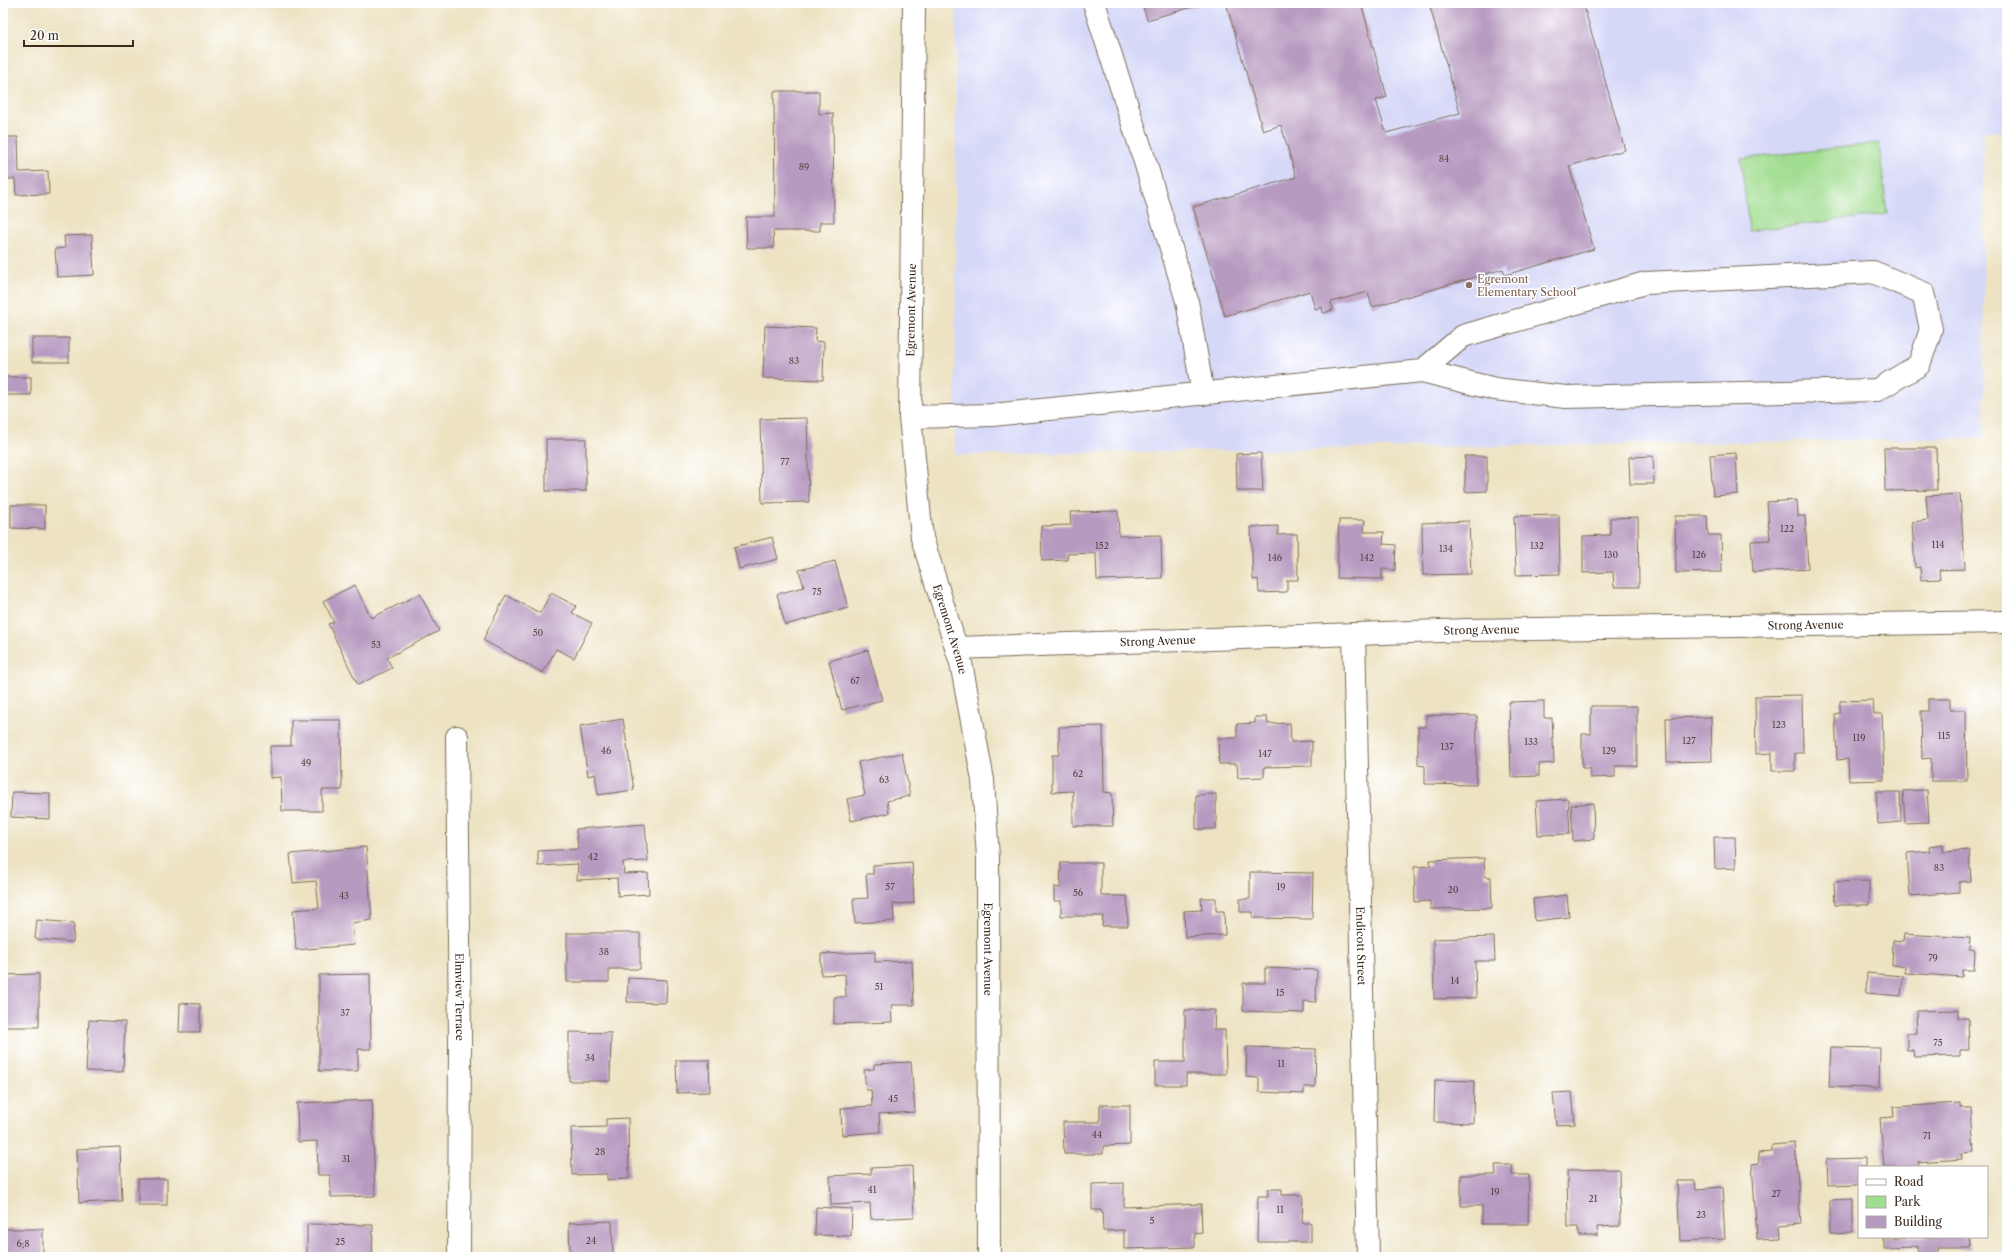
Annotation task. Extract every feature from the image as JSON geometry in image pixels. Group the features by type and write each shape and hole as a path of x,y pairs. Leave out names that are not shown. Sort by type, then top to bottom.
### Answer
{"street":[{"name":"Egremont Avenue","path":"914,3 910,417 922,538 956,648 983,780 988,858 989,1257"},
{"path":"1094,3 1143,155 1187,301 1203,394"},
{"path":"910,417 992,415 1422,371 1495,390 1566,396 1877,390 1919,365 1931,329 1923,293 1873,272 1645,283 1462,336 1422,371"},
{"name":"Strong Avenue","path":"956,648 1476,630 2007,622"},
{"name":"Endicott Street","path":"1354,634 1368,1257"},
{"name":"Elmview Terrace","path":"457,737 460,1041 459,1257"}],"shaded area":[{"name":"Egremont Elementary School","path":"956,3 2007,3 2007,131 1983,132 1984,438 955,455"}],"green space":[{"path":"1879,143 1887,214 1749,231 1741,159"}],"building":[{"path":"1142,3 1206,3 1147,20"},
{"path":"1226,3 1361,3 1387,97 1376,100 1386,133 1460,113 1429,3 1583,3 1625,150 1569,166 1594,249 1505,275 1503,269 1372,307 1368,292 1331,302 1333,310 1323,313 1322,307 1315,309 1310,291 1225,316 1193,207 1296,177 1281,125 1263,131"},
{"path":"774,91 819,91 819,114 833,113 834,222 820,222 820,231 773,231 774,248 747,248 746,217 775,217"},
{"path":"3,137 18,137 19,172 48,171 49,194 16,195 15,179 3,179"},
{"path":"92,235 94,275 57,277 55,249 65,248 64,236"},
{"path":"3,243 5,243 6,257 3,257"},
{"path":"765,326 816,328 815,341 824,342 823,380 763,378"},
{"path":"32,338 69,338 69,362 32,362"},
{"path":"3,377 31,377 31,395 3,395"},
{"path":"807,418 809,502 762,503 760,419"},
{"path":"546,439 586,439 586,491 546,491"},
{"path":"1884,448 1936,448 1937,490 1885,491"},
{"path":"1261,453 1263,491 1237,491 1236,454"},
{"path":"1736,453 1738,494 1713,496 1710,455"},
{"path":"1465,456 1487,456 1487,491 1465,492"},
{"path":"1653,456 1654,484 1630,484 1629,457"},
{"path":"1960,494 1965,569 1939,570 1940,579 1921,580 1920,567 1915,568 1912,522 1928,520 1926,496"},
{"path":"1797,500 1798,516 1805,516 1808,569 1753,572 1751,541 1770,540 1767,502"},
{"path":"11,505 45,505 45,529 11,528"},
{"path":"1118,511 1119,536 1161,535 1162,578 1097,580 1096,553 1067,554 1068,560 1042,561 1041,526 1071,525 1070,512"},
{"path":"1559,515 1560,574 1516,575 1514,516"},
{"path":"1675,516 1707,516 1708,535 1721,535 1722,572 1676,573"},
{"path":"1638,517 1639,587 1614,587 1613,572 1583,573 1583,536 1610,535 1610,518"},
{"path":"1339,520 1365,520 1364,532 1384,532 1383,544 1396,545 1395,570 1382,569 1382,579 1337,578"},
{"path":"1469,521 1471,574 1423,575 1422,523"},
{"path":"1278,526 1278,535 1297,534 1298,580 1287,580 1287,592 1259,593 1258,579 1253,580 1251,527"},
{"path":"772,537 778,559 739,569 734,547"},
{"path":"835,561 848,608 785,625 777,594 804,587 799,570"},
{"path":"355,585 371,618 420,594 439,631 387,658 392,668 358,685 328,624 334,622 323,601"},
{"path":"551,593 576,606 572,613 592,623 574,658 556,649 543,673 483,640 506,595 540,613"},
{"path":"868,650 882,700 842,710 829,661"},
{"path":"1802,695 1803,753 1795,753 1795,771 1772,771 1772,753 1756,754 1755,696"},
{"path":"1928,699 1950,699 1950,710 1966,710 1967,781 1931,781 1931,758 1922,759 1921,711 1928,711"},
{"path":"1873,700 1874,714 1882,714 1884,780 1849,781 1848,759 1837,760 1835,714 1840,713 1840,701"},
{"path":"1544,701 1544,718 1552,718 1554,763 1539,764 1539,776 1511,777 1509,702"},
{"path":"1591,706 1637,706 1637,766 1615,766 1615,777 1590,778 1590,768 1582,768 1582,734 1591,734"},
{"path":"1426,715 1477,716 1476,785 1425,784 1425,766 1418,765 1418,727 1426,727"},
{"path":"1255,717 1267,717 1268,724 1290,723 1291,742 1312,741 1312,766 1264,767 1264,777 1238,778 1237,764 1219,764 1218,738 1237,738 1237,724 1255,723"},
{"path":"1711,717 1712,761 1667,762 1666,718"},
{"path":"623,719 634,790 598,795 595,774 588,776 580,726"},
{"path":"291,720 341,720 342,790 322,790 322,811 282,811 281,777 270,778 270,746 291,746"},
{"path":"1103,726 1104,792 1112,793 1113,826 1073,826 1073,791 1052,792 1052,755 1059,755 1059,727"},
{"path":"902,753 910,796 887,801 889,813 851,821 847,799 865,795 858,762"},
{"path":"1927,790 1929,822 1905,823 1903,791"},
{"path":"12,792 50,793 50,819 11,817"},
{"path":"1876,792 1900,792 1901,822 1878,824"},
{"path":"1216,794 1216,829 1196,829 1196,795"},
{"path":"1568,799 1570,834 1538,835 1536,801"},
{"path":"1593,803 1594,839 1573,841 1571,805"},
{"path":"645,824 648,861 623,862 624,874 648,873 649,894 618,896 617,878 577,880 578,864 538,866 538,851 578,849 576,829"},
{"path":"1714,837 1735,837 1736,868 1715,869"},
{"path":"1943,844 1943,852 1969,850 1971,881 1959,882 1959,892 1910,896 1907,853 1930,851 1929,846"},
{"path":"366,847 372,920 352,923 354,945 296,950 293,910 319,908 316,881 293,883 290,854"},
{"path":"1484,858 1485,877 1491,877 1492,908 1430,909 1430,901 1415,902 1414,867 1430,866 1430,860"},
{"path":"912,862 914,903 893,904 894,921 855,923 853,899 868,898 866,874 873,874 873,865"},
{"path":"1061,863 1101,863 1101,896 1127,896 1128,926 1102,926 1103,916 1061,916 1061,901 1054,901 1054,887 1060,888"},
{"path":"1250,872 1313,873 1312,919 1253,918 1253,912 1240,912 1240,899 1250,899"},
{"path":"1869,881 1869,905 1835,905 1834,882"},
{"path":"1567,895 1569,917 1535,921 1533,899"},
{"path":"1201,898 1216,898 1216,911 1224,911 1225,935 1185,937 1184,911 1202,910"},
{"path":"37,920 74,923 73,942 35,939"},
{"path":"567,933 640,933 640,969 609,969 609,982 567,982"},
{"path":"1904,934 1970,938 1969,949 1975,950 1974,970 1962,970 1962,977 1905,973 1905,966 1892,965 1893,940 1903,941"},
{"path":"1494,937 1495,961 1475,961 1476,998 1434,999 1433,939"},
{"path":"875,952 875,962 912,961 914,1005 891,1005 892,1022 834,1024 834,997 846,997 845,974 821,975 821,954"},
{"path":"1265,968 1317,970 1316,1002 1304,1001 1304,1013 1243,1011 1243,983 1265,983"},
{"path":"1867,973 1903,976 1901,996 1866,993"},
{"path":"39,974 39,1027 3,1027 3,975"},
{"path":"370,974 371,1049 358,1049 358,1071 319,1071 319,975"},
{"path":"628,978 667,980 666,1003 627,1002"},
{"path":"180,1003 200,1004 200,1032 179,1032"},
{"path":"1185,1010 1215,1010 1214,1030 1225,1030 1226,1074 1186,1074 1186,1085 1155,1085 1155,1062 1185,1062"},
{"path":"1958,1010 1958,1018 1968,1018 1969,1050 1960,1050 1960,1056 1914,1057 1913,1050 1907,1050 1907,1033 1917,1033 1916,1011"},
{"path":"89,1020 125,1022 123,1072 86,1071"},
{"path":"569,1032 611,1033 610,1081 569,1081"},
{"path":"1247,1047 1316,1049 1315,1087 1304,1087 1304,1094 1259,1092 1259,1078 1246,1077"},
{"path":"1831,1047 1880,1048 1879,1088 1829,1087"},
{"path":"676,1060 709,1060 710,1092 677,1093"},
{"path":"911,1062 915,1112 879,1114 880,1132 842,1135 841,1108 872,1106 871,1090 866,1090 864,1070 874,1069 874,1064"},
{"path":"1435,1080 1474,1081 1473,1123 1434,1122"},
{"path":"1572,1092 1575,1124 1556,1125 1553,1093"},
{"path":"372,1100 375,1196 331,1197 330,1175 318,1175 317,1141 298,1142 297,1103"},
{"path":"1960,1103 1960,1108 1971,1108 1974,1153 1962,1154 1963,1159 1917,1162 1918,1166 1884,1166 1880,1118 1894,1117 1893,1107"},
{"path":"1100,1105 1130,1105 1130,1145 1103,1146 1103,1154 1064,1154 1063,1122 1100,1122"},
{"path":"628,1118 629,1179 607,1180 607,1174 572,1175 571,1128 606,1127 606,1119"},
{"path":"1795,1143 1801,1223 1779,1225 1780,1238 1757,1239 1752,1164 1759,1163 1758,1153 1772,1152 1772,1145"},
{"path":"120,1147 122,1201 79,1203 77,1149"},
{"path":"1865,1158 1865,1166 1858,1166 1858,1184 1828,1185 1827,1159"},
{"path":"1495,1165 1512,1165 1512,1175 1529,1175 1528,1224 1482,1224 1482,1206 1461,1206 1461,1175 1496,1175"},
{"path":"912,1166 914,1217 871,1219 870,1203 831,1205 830,1176 871,1174 871,1168"},
{"path":"1619,1169 1620,1226 1597,1227 1598,1236 1578,1236 1578,1227 1568,1227 1567,1170"},
{"path":"138,1179 167,1179 167,1205 138,1205"},
{"path":"1677,1181 1695,1181 1696,1189 1722,1187 1725,1239 1680,1241"},
{"path":"1124,1183 1124,1207 1201,1204 1202,1232 1195,1233 1195,1247 1124,1249 1124,1230 1103,1231 1102,1210 1092,1210 1092,1184"},
{"path":"1268,1189 1282,1189 1282,1195 1303,1195 1302,1223 1311,1223 1311,1242 1257,1242 1258,1196 1268,1196"},
{"path":"1853,1199 1853,1233 1830,1234 1830,1200"},
{"path":"816,1207 852,1209 851,1236 815,1235"},
{"path":"612,1221 613,1257 570,1257 569,1223"},
{"path":"307,1224 373,1225 372,1257 307,1257"},
{"path":"3,1229 43,1229 43,1257 3,1257"},
{"path":"1883,1238 1969,1238 1970,1248 1936,1248 1936,1254 1918,1255 1918,1247 1883,1248"}],"place":[{"name":"Egremont Elementary School","path":"1469,285"}]}
